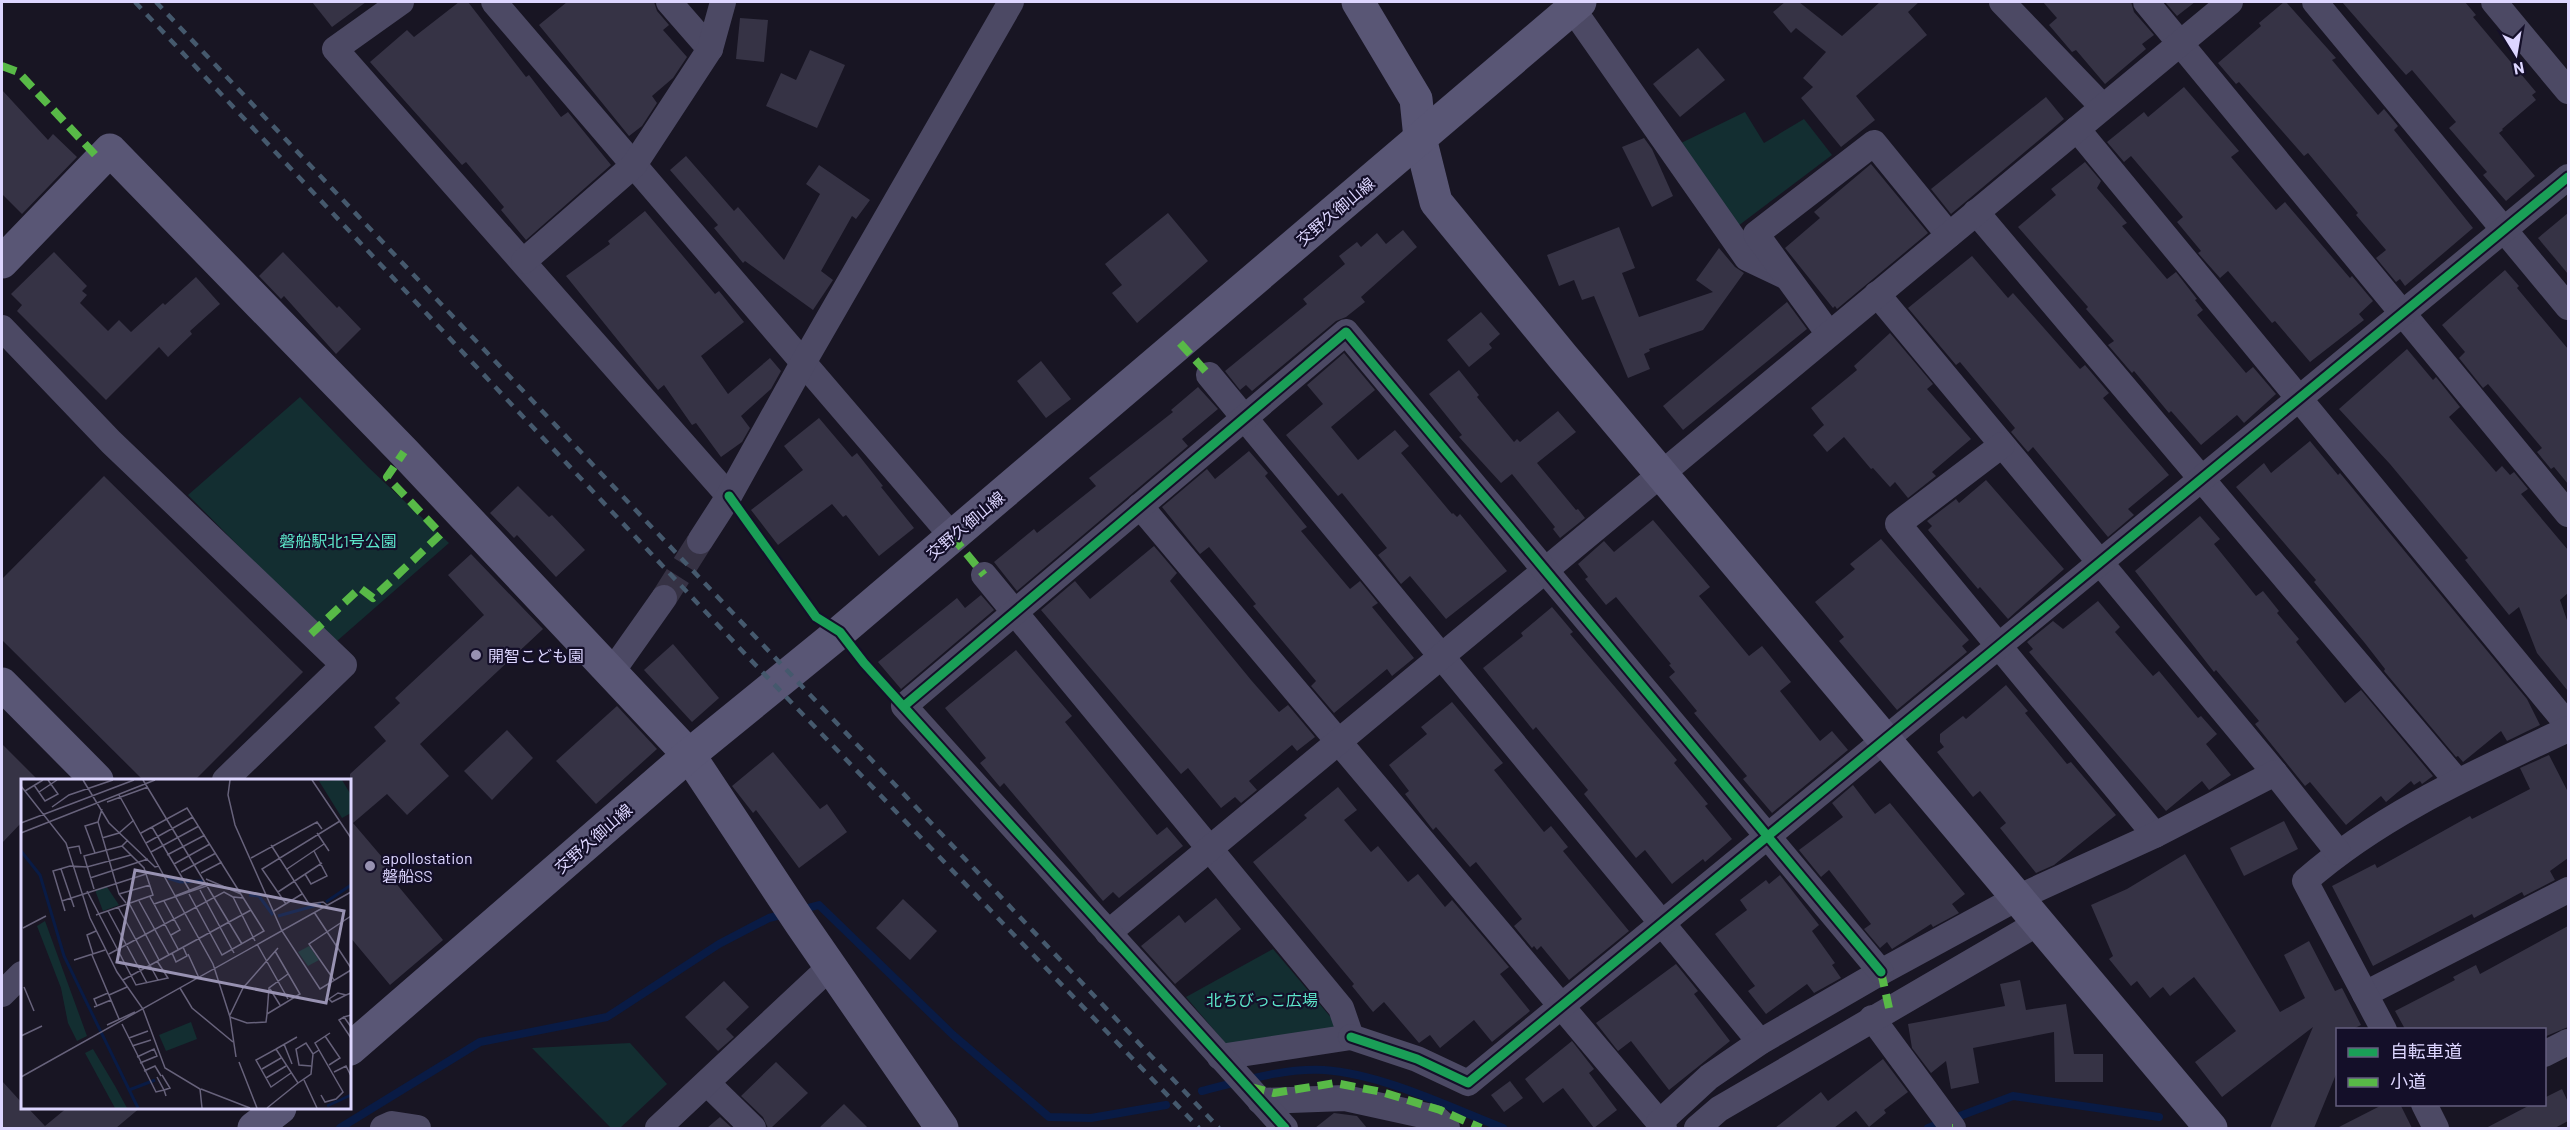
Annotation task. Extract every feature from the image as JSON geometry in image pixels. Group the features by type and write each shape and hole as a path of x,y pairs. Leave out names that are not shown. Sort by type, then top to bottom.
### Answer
{"street":[{"path":"401,2 335,49 729,496"},
{"path":"494,2 952,536"},
{"path":"669,2 710,49"},
{"path":"524,261 634,165 710,49 723,2"},
{"path":"700,541 729,496 1011,2"},
{"path":"1358,2 1416,99 1420,138 1436,202 1661,474 2211,1128"},
{"path":"2002,2 2103,107"},
{"path":"2146,2 2568,514"},
{"path":"1108,933 2230,2"},
{"path":"2315,2 2568,307"},
{"path":"2493,2 2568,91"},
{"path":"1576,5 1747,258 1788,278"},
{"name":"交野久御山線","path":"351,1045 689,755 840,632 1576,5"},
{"path":"2077,129 2568,727 2457,782 2338,852 2305,881 2383,1028"},
{"path":"1829,334 1756,234 1874,143 1949,235"},
{"path":"2,262 110,150 404,452 689,755 793,913 942,1128"},
{"path":"1220,1057 1351,1037 1417,1059 1468,1083 2568,177"},
{"path":"1976,212 2457,782"},
{"path":"1877,294 2338,852"},
{"path":"2,328 111,442 344,665 226,779"},
{"path":"1285,1128 904,706 1346,332 1881,972"},
{"path":"1209,375 1760,1042"},
{"path":"2002,445 1898,524 2156,835"},
{"path":"1140,506 1661,1126 1709,1077 1760,1042 1881,972 2017,898 2156,835 2275,773"},
{"path":"984,575 1341,1008 1351,1037"},
{"path":"611,673 664,598"},
{"path":"2,684 96,779"},
{"path":"2365,994 2568,890"},
{"path":"1697,1128 1719,1109 2038,923"},
{"path":"658,1128 830,967"},
{"path":"1872,1018 1953,1128"},
{"path":"2546,1053 2568,1042"},
{"path":"707,1083 753,1128"},
{"path":"1260,1101 1345,1098 1436,1118 1447,1128"},
{"path":"254,1128 278,1109"},
{"path":"383,1128 392,1124 418,1128"}],"green space":[{"path":"1745,112 1764,143 1804,119 1832,155 1738,226 1679,144"},
{"name":"磐船駅北1号公園","path":"300,397 368,467 449,543 337,641 319,627 188,495"},
{"name":"北ちびっこ広場","path":"1273,949 1339,1027 1226,1044 1186,997"},
{"path":"630,1043 667,1084 620,1128 611,1128 532,1048"}],"building":[{"path":"312,2 366,2 332,27"},
{"path":"459,2 468,2 526,77 529,75 561,117 568,112 611,165 526,240 501,210 504,207 466,162 462,165 370,62 407,30 414,37"},
{"path":"567,2 654,2 657,11 669,25 663,30 687,57 673,78 652,96 657,103 642,126 629,136 539,25"},
{"path":"1785,2 1799,2 1842,36 1880,2 1919,2 1908,12 1927,35 1856,96 1875,120 1841,147 1801,98 1813,87 1803,78 1826,52 1796,28 1791,33 1773,12"},
{"path":"2043,2 2131,2 2134,12 2154,35 2142,44 2146,49 2105,84 2076,50 2072,52 2049,25 2057,18"},
{"path":"2165,2 2195,2 2177,16"},
{"path":"2284,2 2336,58 2332,60 2378,115 2384,109 2398,126 2394,130 2473,228 2405,286 2400,279 2396,282 2376,258 2386,250 2308,153 2304,156 2239,82 2236,84 2218,63 2261,26 2259,23"},
{"path":"2342,2 2465,2 2476,15 2473,17 2536,92 2532,95 2536,100 2499,133 2535,176 2506,201 2483,175 2487,172 2449,128 2456,122 2412,70 2406,75"},
{"path":"740,18 768,20 764,62 736,59"},
{"path":"1698,48 1725,80 1680,117 1653,84"},
{"path":"810,50 845,65 817,128 766,106 781,73 796,80"},
{"path":"2184,87 2239,151 2231,157 2276,210 2285,202 2350,278 2352,276 2373,301 2359,314 2364,320 2310,362 2275,321 2272,323 2228,271 2220,278 2198,253 2201,251 2177,222 2183,217 2131,156 2124,162 2107,142 2144,112 2148,117"},
{"path":"2,90 48,140 53,134 77,157 22,214 2,194"},
{"path":"2046,97 2064,119 1951,214 1931,189"},
{"path":"1644,138 1652,149 1673,196 1652,207 1622,147"},
{"path":"686,156 734,211 738,207 784,260 820,194 806,184 819,165 870,200 856,219 852,216 821,271 833,280 813,310 745,261 743,263 714,228 718,225 670,170"},
{"path":"2085,162 2101,181 2097,188 2127,223 2122,226 2167,279 2176,272 2203,310 2197,315 2246,373 2253,367 2276,394 2244,423 2237,415 2201,445 2108,345 2114,341 2086,309 2088,307 2018,227 2056,195 2051,189"},
{"path":"1871,164 1928,233 1837,309 1835,306 1833,308 1785,248 1820,218 1814,212"},
{"path":"645,211 715,294 719,291 744,322 701,356 728,394 770,358 781,371 771,389 741,416 750,428 742,442 721,457 696,423 692,425 664,385 658,390 566,276 610,244 608,241"},
{"path":"1168,213 1208,261 1137,323 1112,293 1122,285 1105,264"},
{"path":"2568,213 2568,274 2538,238"},
{"path":"1619,227 1635,268 1622,273 1639,317 1713,292 1696,280 1719,248 1735,267 1744,273 1703,330 1649,349 1650,351 1644,354 1650,369 1628,378 1594,296 1582,300 1574,280 1559,286 1547,255"},
{"path":"1403,230 1417,247 1361,297 1365,302 1346,317 1336,321 1252,391 1246,385 1240,390 1225,371 1307,304 1303,299 1345,264 1339,256 1357,242 1361,247 1377,233 1386,244"},
{"path":"54,252 87,286 82,291 87,295 80,303 108,331 119,320 131,332 196,277 220,304 190,331 192,334 168,357 159,347 106,400 17,311 22,305 11,294"},
{"path":"283,252 337,308 339,306 361,329 336,354 284,296 281,299 259,276"},
{"path":"1972,256 2008,298 2013,293 2080,369 2085,365 2109,393 2103,398 2169,475 2128,509 2134,515 2108,537 2033,447 2028,452 2011,432 2015,428 1960,362 1956,365 1908,308"},
{"path":"2505,270 2519,286 2517,288 2568,349 2568,484 2537,452 2542,448 2488,384 2483,388 2459,358 2465,352 2442,325"},
{"path":"1787,302 1807,329 1683,430 1663,406"},
{"path":"1481,312 1500,334 1489,344 1492,348 1469,367 1447,340"},
{"path":"1890,333 1933,384 1927,389 1971,439 1932,472 1936,476 1908,498 1895,482 1890,487 1873,468 1871,469 1844,437 1827,452 1813,435 1824,425 1811,408 1857,370 1854,366"},
{"path":"2407,349 2433,380 2436,377 2460,407 2449,417 2496,472 2502,466 2510,475 2514,472 2528,489 2521,494 2568,550 2568,593 2560,600 2568,623 2568,691 2537,653 2519,607 2509,615 2465,560 2468,558 2390,464 2339,409"},
{"path":"1344,353 1375,390 1331,427 1358,460 1395,430 1409,446 1401,453 1452,514 1457,517 1460,514 1507,571 1446,619 1410,576 1401,584 1378,555 1387,548 1342,493 1338,496 1286,435 1323,404 1307,385"},
{"path":"1041,361 1071,399 1046,418 1017,381"},
{"path":"1459,370 1479,395 1477,397 1514,442 1517,439 1520,442 1558,411 1576,432 1537,463 1585,518 1560,538 1553,529 1555,527 1512,474 1501,483 1459,437 1462,435 1429,394"},
{"path":"1198,387 1218,409 1182,439 1188,446 1017,591 994,562 1034,529 1037,533 1096,486 1089,478 1173,412 1171,410"},
{"path":"819,418 852,457 857,453 914,528 879,556 846,515 843,517 832,504 778,545 751,510 803,470 784,446"},
{"path":"2310,441 2338,475 2340,473 2527,699 2540,725 2507,741 2501,731 2463,762 2458,756 2456,757 2384,671 2385,669 2364,642 2314,582 2316,580 2236,487 2264,463 2271,473"},
{"path":"1249,451 1268,473 1265,476 1307,527 1301,531 1350,589 1360,581 1378,603 1372,607 1414,658 1392,676 1387,669 1334,713 1311,686 1316,681 1253,606 1256,604 1209,547 1200,554 1162,507 1207,469 1215,479"},
{"path":"104,476 303,672 196,779 142,779 2,640 2,579"},
{"path":"1986,480 2064,569 2008,619 1980,587 1978,589 1928,530 1932,526 1927,521 1956,499 1959,503"},
{"path":"518,486 549,517 552,515 585,550 556,577 517,535 514,538 490,513"},
{"path":"2200,516 2220,539 2214,544 2256,596 2263,591 2279,611 2277,613 2299,639 2296,642 2345,703 2361,690 2433,776 2422,784 2420,781 2414,785 2411,781 2386,802 2381,796 2346,825 2310,782 2305,786 2255,724 2259,721 2216,670 2214,672 2135,571"},
{"path":"1653,520 1710,587 1699,596 1749,656 1762,646 1791,682 1780,691 1820,741 1832,731 1848,750 1772,813 1743,779 1747,776 1694,713 1697,711 1669,677 1675,672 1669,665 1671,664 1616,597 1606,605 1585,579 1588,577 1578,564 1604,541 1614,552"},
{"path":"1881,539 1969,640 1962,646 1967,652 1897,710 1839,641 1844,637 1815,602 1855,569 1850,564"},
{"path":"1154,546 1177,573 1170,581 1251,680 1279,712 1288,705 1315,737 1297,751 1292,745 1249,781 1257,790 1241,803 1235,797 1221,808 1188,768 1181,774 1041,610 1075,581 1090,599"},
{"path":"471,554 543,629 420,744 449,776 407,815 387,794 353,823 399,877 394,881 443,940 390,985 351,938 350,774 386,741 374,727 400,703 395,698 484,615 448,575"},
{"path":"981,595 994,610 901,689 878,662 957,598 965,608"},
{"path":"2098,601 2120,627 2115,632 2153,676 2159,671 2198,718 2201,716 2217,734 2206,744 2231,775 2209,790 2202,781 2166,811 2029,652 2033,649 2027,642 2053,621 2063,629"},
{"path":"1552,607 1573,632 1570,634 1677,760 1674,763 1708,804 1705,806 1732,839 1705,862 1703,859 1672,884 1645,850 1636,858 1584,794 1588,790 1536,727 1533,730 1483,668 1523,636 1521,633"},
{"path":"673,644 719,698 692,722 644,670"},
{"path":"1016,650 1072,716 1065,722 1157,835 1167,827 1183,846 1119,898 1113,892 1103,901 1004,783 1000,787 980,763 986,758 945,708"},
{"path":"2006,685 2028,711 2025,713 2067,764 2071,762 2116,815 2054,865 2036,873 2000,828 2006,823 1980,791 1973,797 1937,752 1944,747 1940,742 1940,734 1963,716 1966,719"},
{"path":"1452,702 1503,763 1494,770 1544,832 1551,826 1568,847 1563,851 1629,931 1569,980 1541,946 1537,950 1534,946 1532,948 1514,926 1522,919 1476,862 1470,867 1436,827 1433,830 1405,794 1409,791 1389,765 1427,734 1421,727"},
{"path":"617,706 657,749 596,804 556,761"},
{"path":"507,730 533,758 492,800 464,771"},
{"path":"2,744 37,779 21,779 21,823 2,843"},
{"path":"773,752 820,809 827,804 847,832 799,868 756,810 753,813 732,786"},
{"path":"2549,755 2568,792 2568,858 2550,871 2555,880 2524,896 2522,892 2474,918 2472,914 2373,966 2332,886 2375,864 2377,868 2470,816 2472,819 2530,789 2520,768"},
{"path":"1853,785 1875,814 1890,803 1965,894 1952,904 1959,913 1933,927 1931,924 1892,949 1887,942 1880,948 1864,929 1871,924 1829,870 1821,877 1799,850 1843,817 1832,803"},
{"path":"1338,787 1357,810 1344,820 1371,852 1378,846 1408,882 1418,874 1445,907 1452,900 1509,967 1500,974 1530,1011 1492,1042 1474,1020 1440,1048 1430,1035 1419,1043 1384,1002 1373,1012 1352,986 1354,984 1253,862 1307,818 1304,815"},
{"path":"2284,821 2298,849 2244,876 2230,848"},
{"path":"2185,854 2280,1012 2305,998 2284,955 2309,941 2335,991 2342,988 2361,1025 2355,1028 2336,1028 2336,1074 2314,1128 2270,1128 2313,1027 2222,1097 2195,1062 2236,1031 2194,977 2170,996 2163,987 2150,998 2137,981 2131,986 2109,959 2113,956 2091,905 2127,889"},
{"path":"1780,875 1819,925 1812,931 1835,963 1832,965 1841,978 1814,993 1807,984 1766,1014 1748,991 1755,986 1715,934 1747,910 1740,900 1766,880 1769,884"},
{"path":"1216,898 1241,929 1175,984 1141,946 1179,915 1185,923"},
{"path":"903,899 937,931 910,960 876,928"},
{"path":"2568,926 2568,1027 2546,1036 2546,1028 2404,1028 2395,1011 2455,980 2453,977 2476,965 2480,974"},
{"path":"1676,964 1698,991 1694,994 1730,1041 1669,1090 1631,1041 1618,1051 1596,1023"},
{"path":"2020,980 2026,1010 2066,1004 2074,1054 2103,1054 2103,1082 2055,1082 2054,1032 1973,1048 1979,1083 1951,1089 1946,1061 1931,1073 1912,1048 1908,1024 2005,1006 2000,984"},
{"path":"724,981 749,1007 726,1029 734,1037 718,1051 685,1017"},
{"path":"1572,1041 1594,1069 1589,1073 1617,1110 1594,1128 1563,1088 1543,1103 1525,1079"},
{"path":"1883,1059 1908,1092 1884,1110 1886,1113 1869,1127 1856,1111 1834,1128 1775,1128 1821,1092 1828,1101"},
{"path":"776,1062 808,1093 771,1128 768,1128 763,1117 741,1096"},
{"path":"2,1081 21,1102 21,1109 29,1109 45,1126 66,1109 139,1109 116,1128 2,1128"},
{"path":"1510,1081 1523,1098 1504,1112 1491,1095"},
{"path":"2562,1089 2568,1102 2568,1121 2555,1128 2486,1128 2528,1106 2546,1106 2546,1097"},
{"path":"844,1104 868,1128 819,1128"},
{"path":"2380,1106 2401,1106 2412,1128 2337,1128"},
{"path":"1334,1113 1357,1116 1367,1128 1315,1128"},
{"path":"720,1117 732,1128 707,1128"}],"waterway":[{"path":"800,910 819,905 953,1035 1049,1117 1091,1118 1166,1105"},
{"path":"340,1128 480,1042 607,1017 719,944 769,918 785,914"},
{"path":"1202,1091 1278,1073 1324,1070 1369,1078 1392,1085 1503,1128"},
{"path":"1928,1128 2013,1096 2159,1117"}],"tunnel":[{"path":"664,598 700,541"}],"railway":[{"path":"135,2 746,655 1199,1128"},
{"path":"156,2 1219,1128"}],"marked path":[{"path":"2,66 18,72 100,160"},
{"path":"1180,343 1209,375"},
{"path":"311,634 360,588 373,598 441,534 387,477 404,452"},
{"path":"952,536 984,575"},
{"path":"1881,972 1889,1008"},
{"path":"1250,1087 1274,1093 1335,1083 1382,1092 1440,1110 1481,1128"}],"cycle path":[{"path":"1351,1037 1417,1059 1468,1083 2568,177"},
{"path":"904,706 1346,332 1881,972"},
{"path":"729,496 816,617 840,632 864,663 1285,1128"}],"place":[{"name":"開智こども園","path":"476,655"},
{"name":"apollostation 磐船SS","path":"370,866"}]}
